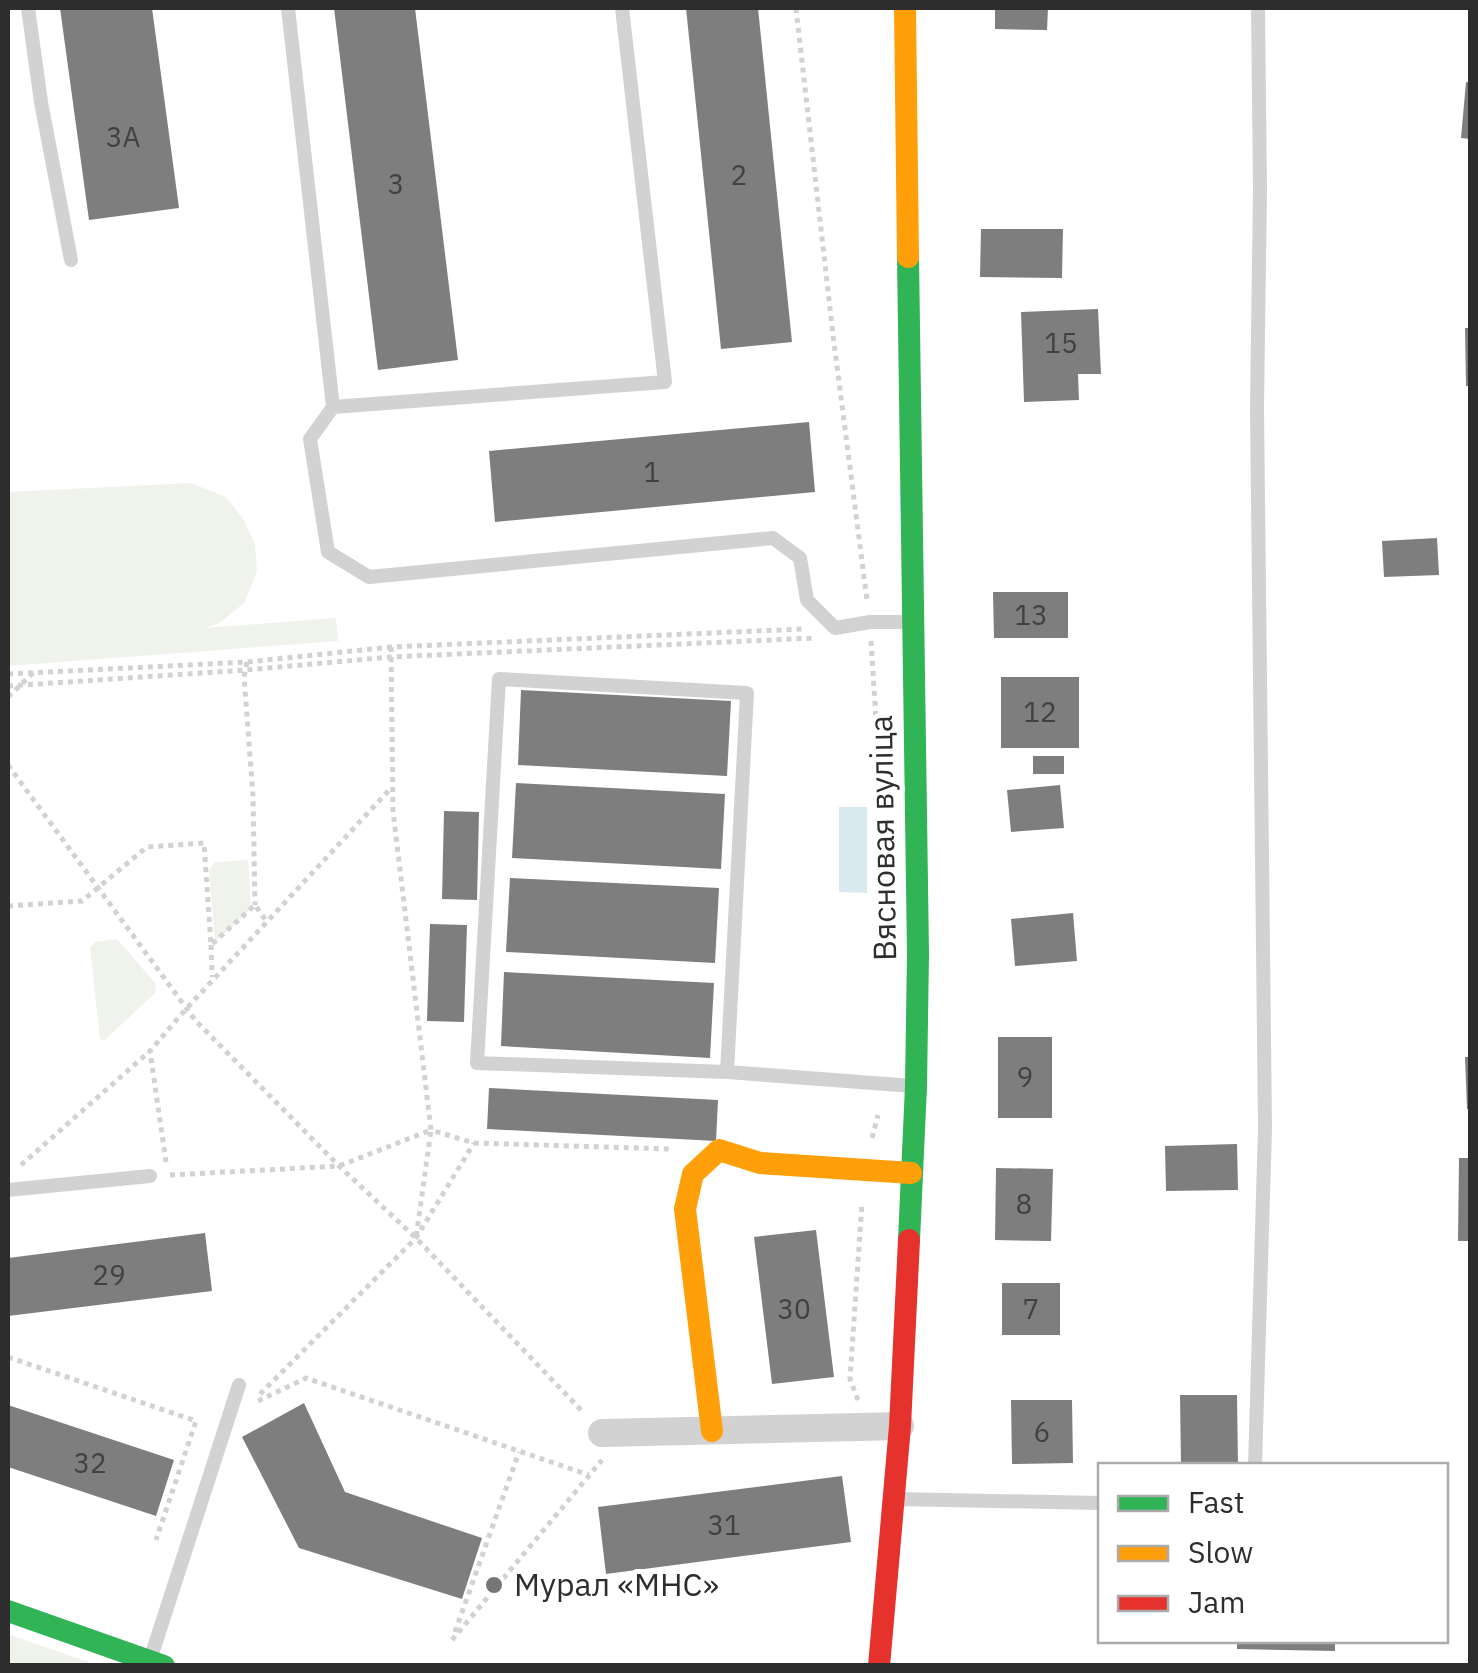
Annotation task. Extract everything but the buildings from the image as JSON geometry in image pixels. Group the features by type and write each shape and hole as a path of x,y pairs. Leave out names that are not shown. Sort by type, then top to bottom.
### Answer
{"street":[{"name":"Вясновая вуліца","path":"879,1666 896,1499 916,1086 918,954 905,8"},
{"path":"712,1430 685,1208 693,1174 719,1150 760,1163 911,1173"},
{"path":"605,1443 712,1430 900,1426"},
{"path":"8,1610 157,1663"}],"lane":[{"path":"28,8 70,260"},
{"path":"288,8 333,407 310,438 328,552 368,577 772,538 800,558 807,600 834,628 870,622 912,622"},
{"path":"333,407 664,382 622,8"},
{"path":"1254,1463 1265,1128 1257,408 1258,8"},
{"path":"726,1072 747,693 500,679 477,1063 726,1072 916,1086"},
{"path":"8,1190 150,1176"},
{"path":"157,1663 239,1385"},
{"path":"896,1499 1098,1503"}],"path":[{"path":"796,8 832,335 870,622 880,777"},
{"path":"8,674 247,662 391,647 834,628"},
{"path":"8,686 390,658 822,637 834,628"},
{"path":"247,662 255,905 267,922"},
{"path":"8,697 35,671"},
{"path":"8,765 186,1009 339,1166 416,1238 605,1443 589,1475 452,1640 519,1452"},
{"path":"8,1176 150,1051 392,788"},
{"path":"8,906 82,901 148,847 204,843 212,980"},
{"path":"211,946 255,905"},
{"path":"150,1051 168,1175 339,1166 431,1130 416,1238"},
{"path":"870,1428 850,1379 864,1169 886,1084"},
{"path":"474,1143 416,1238 249,1405 306,1378 589,1475"},
{"path":"8,1357 196,1421 156,1540"}],"shaded area":[{"path":"191,483 226,497 244,520 255,544 257,572 244,603 218,624 204,628 336,618 338,641 8,666 8,492"},
{"path":"839,807 867,807 867,893 839,892"},
{"path":"248,860 251,909 215,942 209,870 215,862"},
{"path":"117,939 156,984 155,993 104,1041 100,1039 90,947 95,942"},
{"path":"8,1634 97,1665 8,1665"}],"traffic: fast":[{"path":"908,257 918,954 909,1240"},
{"path":"8,1611 164,1666"}],"traffic: slow":[{"path":"905,8 908,257"},
{"path":"712,1431 685,1209 693,1174 719,1150 760,1163 911,1173"}],"traffic: jam":[{"path":"879,1666 900,1426 909,1240"}],"place":[{"name":"Мурал «МНС»","path":"494,1585"}]}
